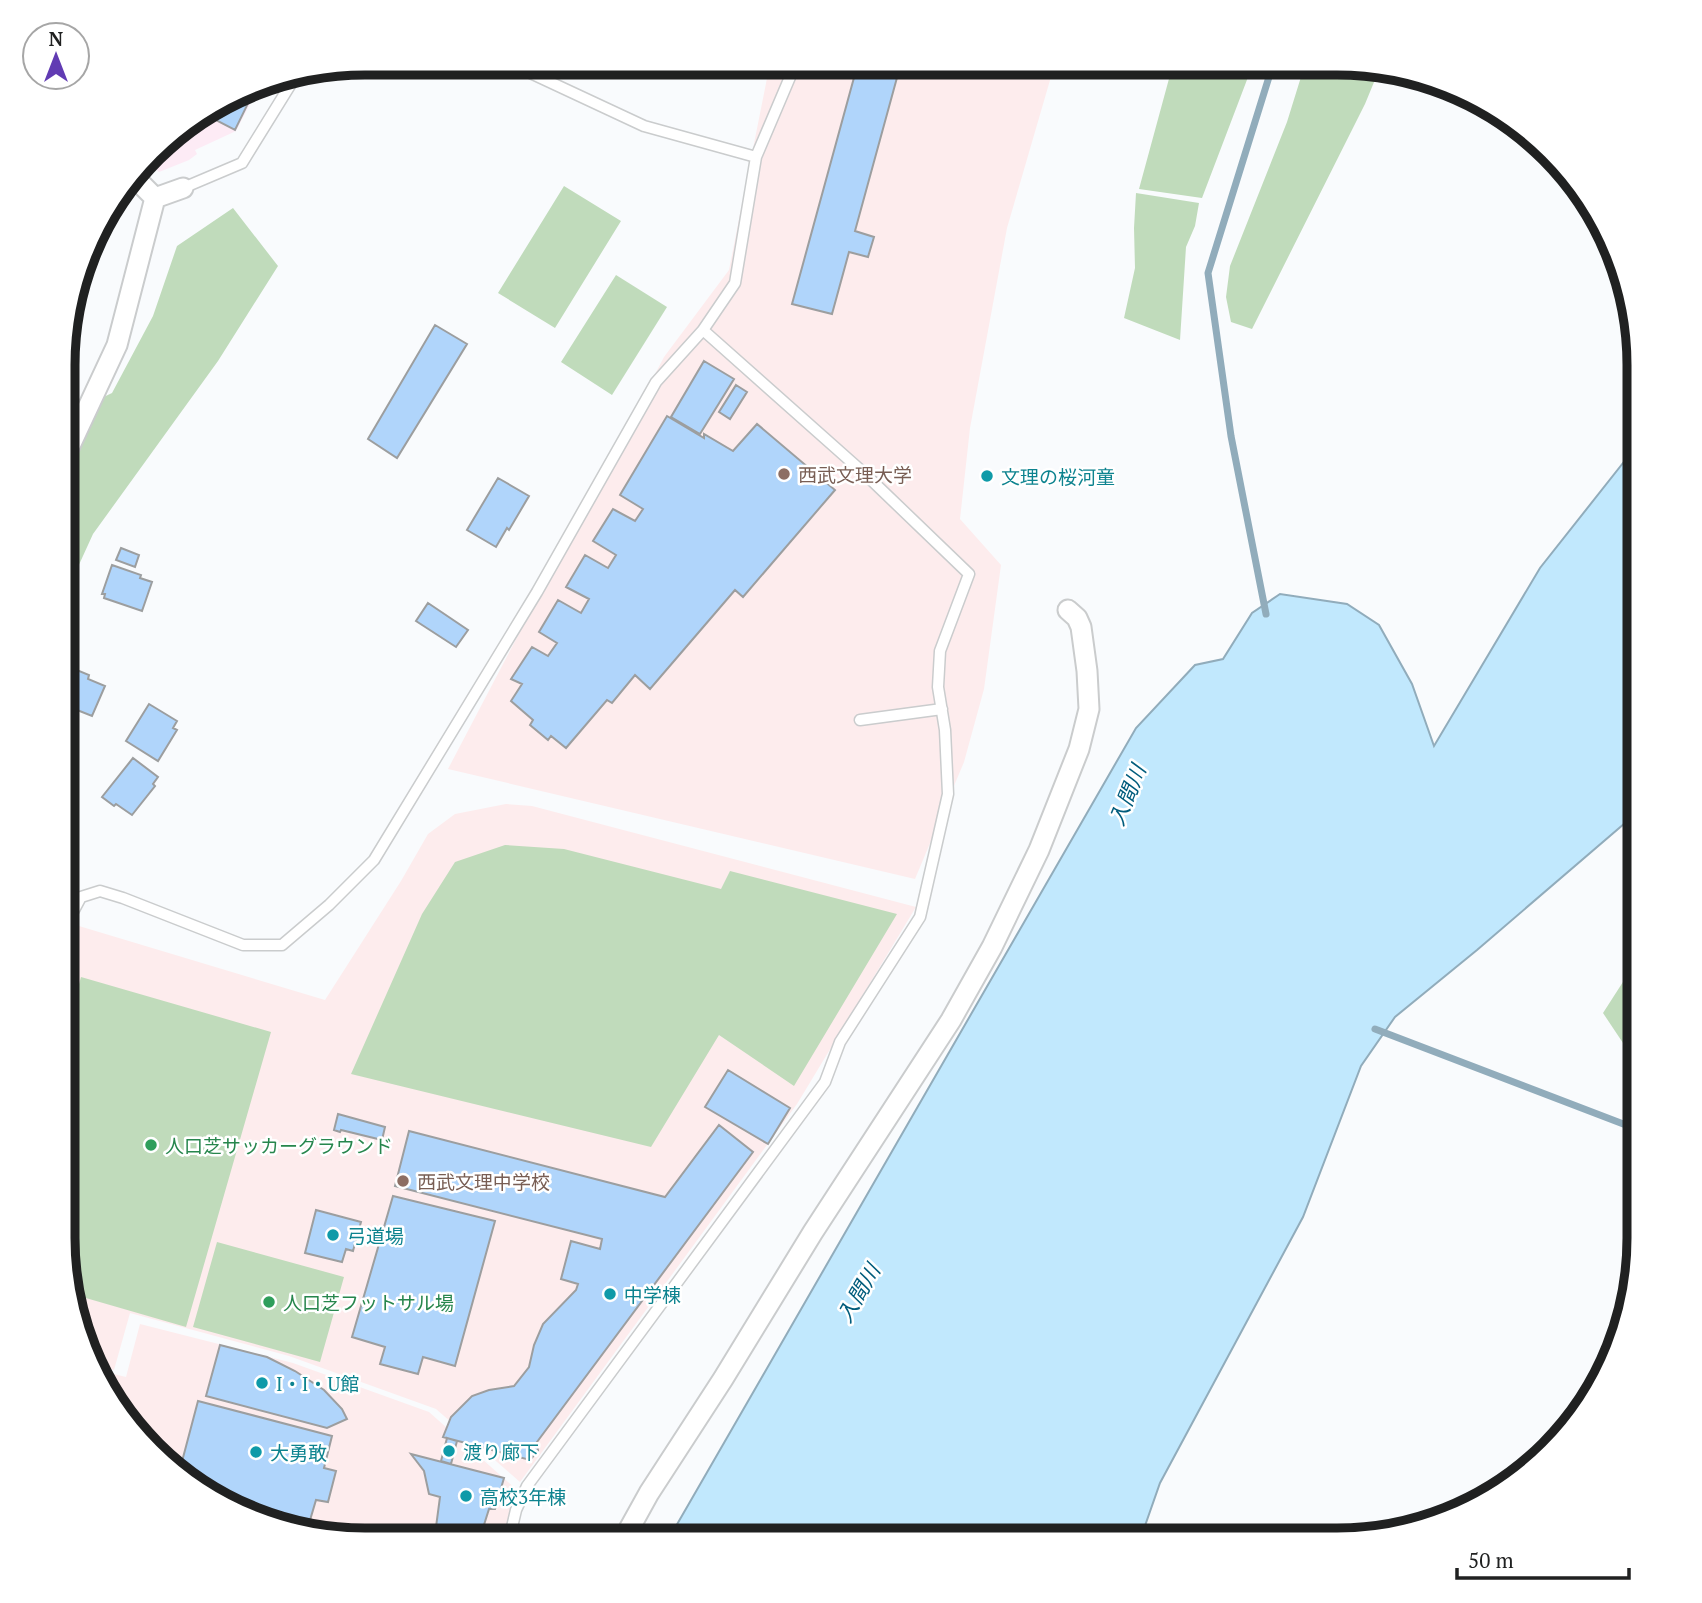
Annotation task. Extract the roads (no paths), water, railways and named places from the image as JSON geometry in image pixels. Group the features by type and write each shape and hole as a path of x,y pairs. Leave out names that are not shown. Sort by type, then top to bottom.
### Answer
{"street":[{"path":"140,183 155,198"},
{"path":"155,198 183,188"},
{"path":"75,435 117,345 155,198"},
{"path":"630,1528 813,1232 951,1020 992,947 1039,850 1079,749 1089,709 1081,627 1077,618 1068,610"}],"lane":[{"path":"535,75 644,126 756,157"},
{"path":"75,908 81,897 100,891 243,945 282,945 329,905 373,860 537,592 656,382 703,330 735,283 756,157 791,75"},
{"path":"183,188 242,163 290,85"},
{"path":"512,1528 516,1510 527,1486 825,1082 840,1042 920,917 948,794 945,730 937,687 940,651 969,574 865,474 703,330"},
{"path":"860,720 942,709"}],"water":[{"name":"入間川","path":"1627,458 1627,821 1395,1017 1361,1066 1303,1217 1160,1483 1144,1528 675,1528 1136,728 1195,665 1223,659 1252,613 1280,594 1347,604 1379,625 1412,684 1434,746 1540,568"}],"waterway":[{"path":"1266,614 1231,436 1208,273 1270,75"},
{"path":"1375,1029 1627,1125"}],"place":[{"name":"西武文理大学","path":"784,474"},
{"name":"文理の桜河童","path":"987,476"},
{"name":"人口芝サッカーグラウンド","path":"151,1145"},
{"name":"西武文理中学校","path":"403,1181"},
{"name":"弓道場","path":"333,1235"},
{"name":"中学棟","path":"610,1294"},
{"name":"人口芝フットサル場","path":"269,1302"},
{"name":"I・I・U館","path":"262,1383"},
{"name":"渡り廊下","path":"449,1451"},
{"name":"大勇敢","path":"256,1452"},
{"name":"高校3年棟","path":"466,1496"}]}
